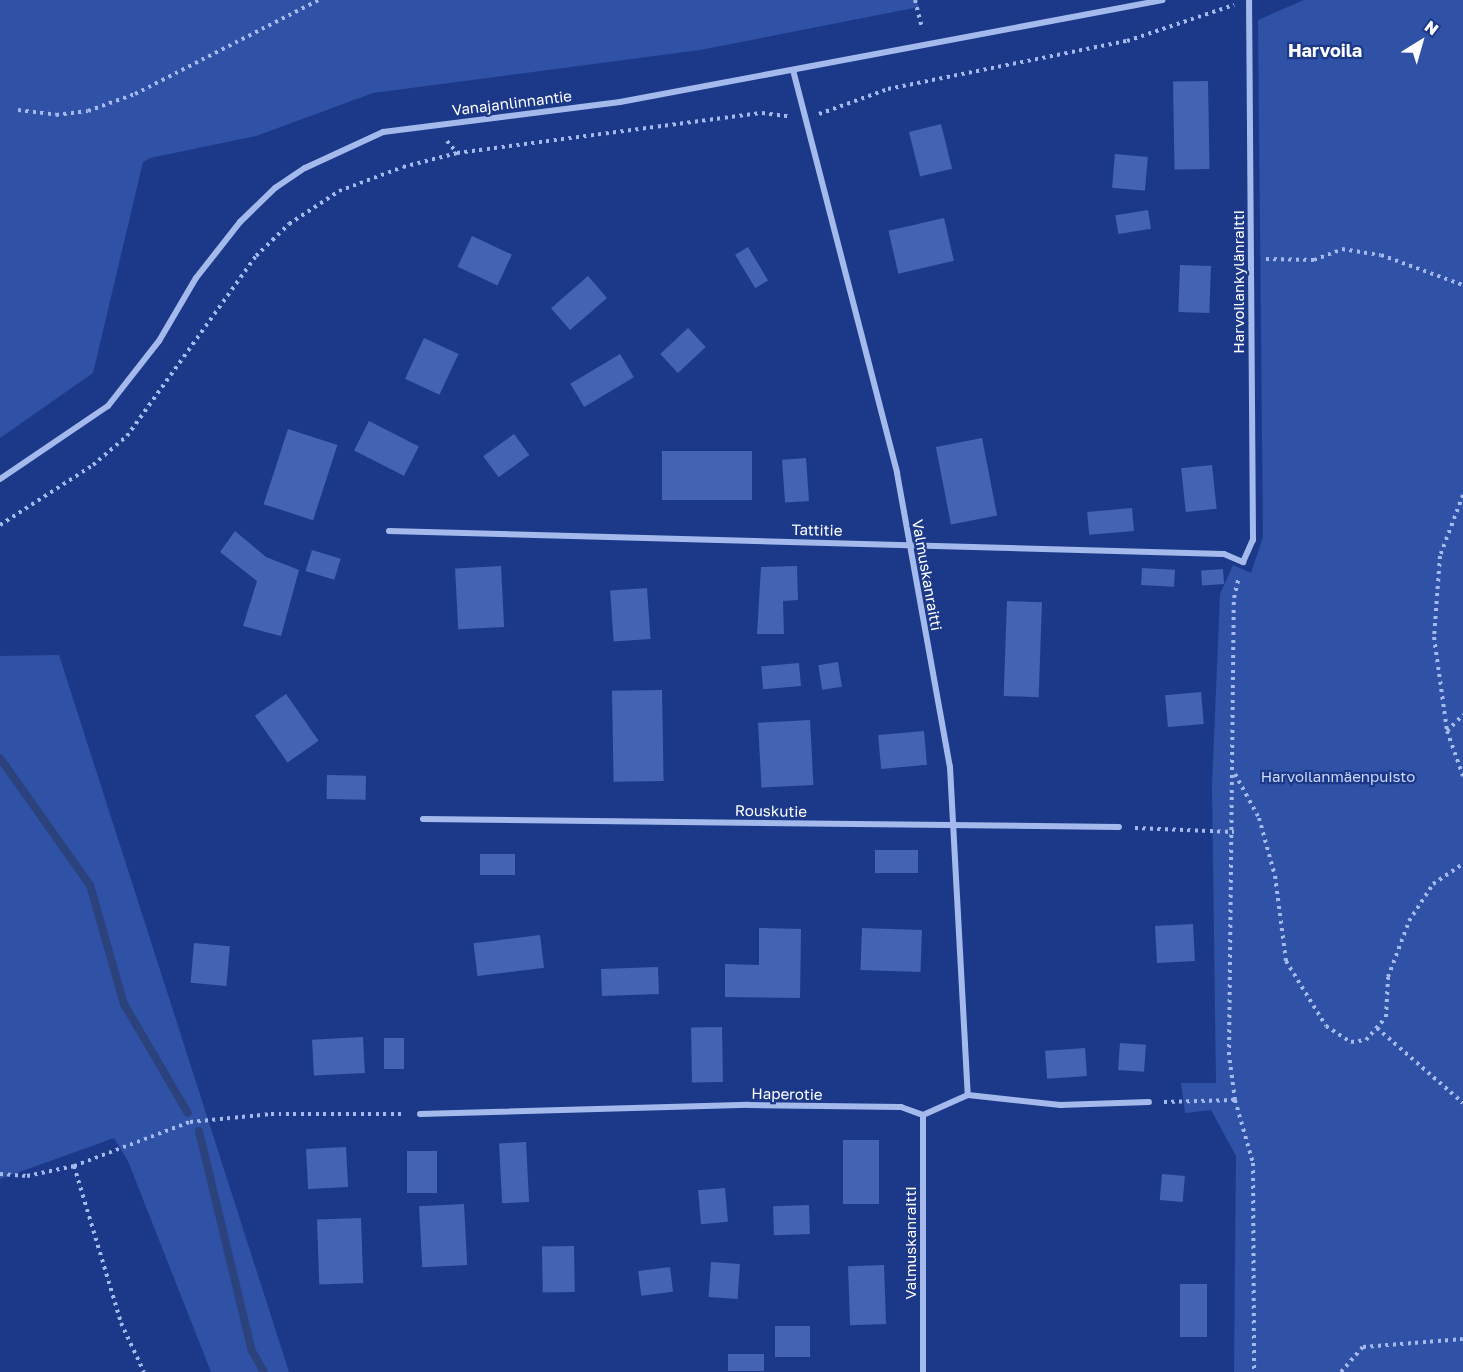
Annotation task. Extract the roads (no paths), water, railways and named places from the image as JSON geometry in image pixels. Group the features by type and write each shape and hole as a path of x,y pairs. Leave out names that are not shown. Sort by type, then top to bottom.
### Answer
{"street":[{"name":"Vanajanlinnantie","path":"0,479 108,406 159,341 196,278 240,222 275,188 305,168 383,132 621,102 1162,0"},
{"name":"Harvoilankylänraitti","path":"1243,561 1253,540 1249,0"},
{"name":"Valmuskanraitti","path":"793,70 897,473 950,767 956,825 968,1095"},
{"name":"Tattitie","path":"389,531 909,543 1224,554 1243,561"},
{"name":"Rouskutie","path":"423,819 1119,827"},
{"path":"923,1115 968,1095 1060,1105 1149,1102"},
{"name":"Haperotie","path":"420,1114 749,1105 902,1107 923,1115"},
{"name":"Valmuskanraitti","path":"923,1115 923,1372"}],"waterway":[{"path":"0,758 90,885 124,1004 188,1113"},
{"path":"199,1131 252,1351 264,1372"}],"district":[{"name":"Harvoila","path":"1325,50"}],"park label":[{"name":"Harvoilanmäenpuisto","path":"1338,777"}]}
